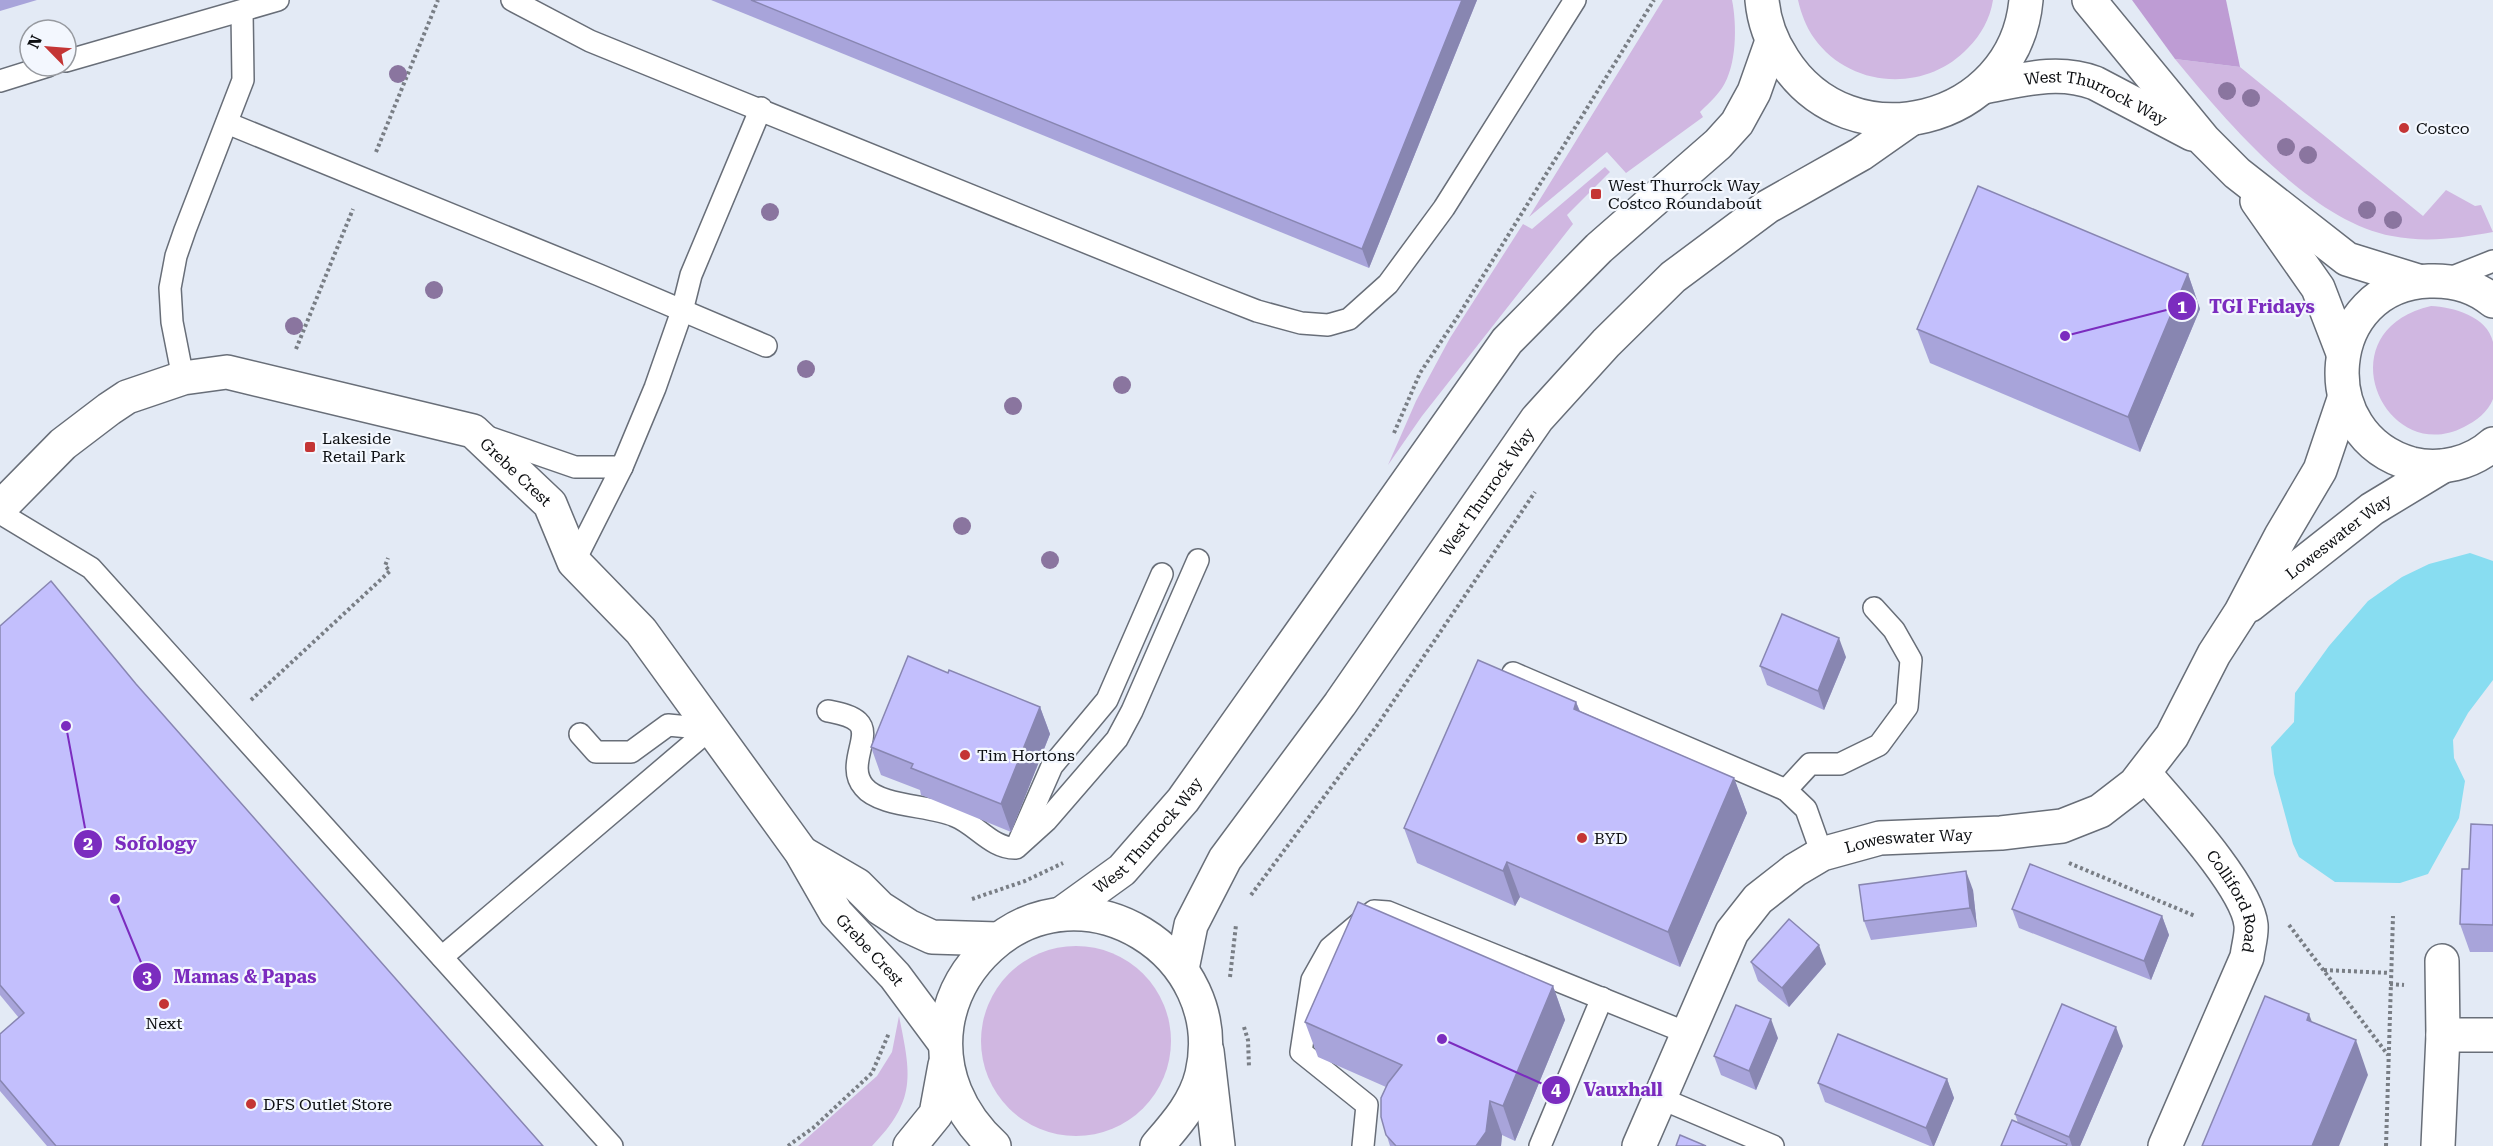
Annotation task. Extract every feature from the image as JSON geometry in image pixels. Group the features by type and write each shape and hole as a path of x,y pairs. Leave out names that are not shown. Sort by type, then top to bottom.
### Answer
{"street":[{"path":"1762,0 1763,13 1772,41 1794,77 1827,103 1866,118 1908,120 1950,109 1984,87 2009,57 2024,20 2026,0"},
{"name":"West Thurrock Way","path":"2090,0 2204,140 2237,173 2347,259 2431,280 2460,284 2493,301"},
{"name":"West Thurrock Way","path":"1061,914 1122,870 1183,801 1507,341 1599,248 1718,144 1737,123 1754,92 1772,41"},
{"name":"West Thurrock Way","path":"1984,87 2047,75 2078,76 2204,140"},
{"name":"West Thurrock Way","path":"1182,969 1191,925 1225,859 1340,704 1537,419 1606,343 1673,277 1767,207 1861,154 1908,120"},
{"name":"West Thurrock Way","path":"2237,173 2318,288 2343,353"},
{"path":"2431,280 2397,287 2372,304 2359,318 2343,353 2341,370 2344,399 2356,425 2375,446 2400,460 2421,466 2475,459"},
{"name":"Grebe Crest","path":"0,511 63,444 108,409 127,397 183,378 227,372 473,431 550,504 574,562 641,631 801,852 836,913 895,976 945,1052"},
{"name":"Loweswater Way","path":"1639,1146 1732,932 1758,899 1795,870 1822,854 1880,838 2001,834 2062,826 2100,811 2135,784 2172,736 2214,654 2241,612 2281,536 2320,470 2344,399"},
{"name":"Loweswater Way","path":"2241,612 2372,509 2475,459"},
{"name":"Colliford Road","path":"2144,773 2209,852 2246,903 2251,926 2247,957 2165,1146"},
{"name":"Grebe Crest","path":"801,852 857,885 880,908 898,920 932,937 998,939"},
{"path":"910,1146 936,1114 949,1011 959,984 976,959 998,939 1033,920 1061,914 1094,915 1120,921 1155,940 1182,969 1196,995 1204,1022 1218,1146"},
{"path":"2438,1146 2443,1035 2442,961"},
{"path":"2443,1035 2493,1035"},
{"path":"1157,1146 1186,1113 1202,1075 1206,1043"},
{"path":"945,1052 957,1099 977,1131 994,1146"}],"lane":[{"path":"78,57 278,0"},
{"path":"512,0 590,41 761,108 1257,311 1301,322 1328,325 1349,319 1389,284 1444,208 1575,0"},
{"path":"183,378 172,322 170,288 184,230 243,80 242,12"},
{"path":"0,81 18,75"},
{"path":"574,562 622,467 655,388 682,311 691,275 761,108"},
{"path":"227,123 766,346"},
{"path":"2431,280 2493,261"},
{"path":"473,431 575,467 622,467"},
{"path":"0,511 91,568 612,1146"},
{"path":"828,711 860,722 864,735 856,765 862,786 869,792 887,801 905,803 957,816 1000,845 1016,848 1047,820 1118,739 1198,560"},
{"path":"1016,848 1052,766 1107,700 1162,574"},
{"path":"1786,790 1810,764 1840,764 1879,745 1907,707 1911,660 1894,630 1874,608"},
{"path":"1513,673 1786,790 1806,809 1822,854"},
{"path":"580,734 596,752 631,752 668,725 710,729"},
{"path":"442,957 710,729"},
{"path":"1363,1146 1366,1105 1301,1052 1312,980 1330,948 1374,911 1388,912 1687,1033"},
{"path":"1540,1146 1602,998"},
{"path":"1660,1098 1773,1146"}],"path":[{"path":"1390,441 1420,373 1460,313 1654,0"},
{"path":"1251,896 1376,727 1536,491"},
{"path":"229,720 390,571 385,566 388,558"},
{"path":"2065,861 2195,916"},
{"path":"2246,903 2262,891 2388,1056"},
{"path":"1233,988 1230,978 1237,915"},
{"path":"2386,1146 2393,916"},
{"path":"2323,970 2390,973"},
{"path":"1242,1019 1248,1040 1250,1075"}],"shaded area":[{"path":"1663,0 1732,0 1735,45 1731,68 1722,88 1700,112 1703,117 1626,173 1607,152 1529,217"},
{"path":"1798,0 1993,0 1990,14 1977,38 1951,63 1931,73 1910,78 1889,79 1867,75 1847,67 1829,55 1814,38 1802,15"},
{"path":"2132,0 2226,0 2240,67 2175,59"},
{"path":"2175,59 2240,67 2423,216 2446,190 2475,206 2481,205 2493,232 2443,239 2405,238 2361,227 2331,211 2301,190 2244,138"},
{"path":"1605,167 1610,172 1567,215 1573,224 1422,416 1388,465 1416,401 1450,338 1523,224 1532,229"},
{"path":"2431,306 2449,308 2477,319 2490,333 2493,342 2493,399 2491,404 2481,416 2468,425 2435,435 2410,429 2390,413 2377,391 2373,366 2379,341 2398,320"},
{"path":"1076,946 1094,948 1112,954 1129,962 1143,974 1155,988 1163,1005 1169,1023 1171,1041 1169,1059 1163,1077 1155,1094 1143,1108 1129,1120 1112,1128 1094,1134 1076,1136 1058,1134 1040,1128 1023,1120 1009,1108 997,1094 989,1077 983,1059 981,1041 983,1023 989,1005 997,988 1009,974 1023,962 1040,954 1058,948"},
{"path":"899,1016 908,1071 907,1086 897,1115 887,1130 872,1146 798,1146 877,1076 892,1052"}],"water":[{"path":"2470,553 2493,561 2493,680 2468,713 2453,740 2454,758 2465,781 2459,818 2428,874 2400,883 2335,882 2299,857 2293,844 2274,774 2271,747 2294,722 2295,693 2329,646 2368,601 2402,577 2429,564"}],"building":[{"path":"751,0 1462,0 1362,249"},
{"path":"1978,186 2188,274 2128,417 1917,329"},
{"path":"51,581 136,684 543,1146 56,1146 0,1080 0,1034 24,1013 0,985 0,626"},
{"path":"1782,614 1839,638 1818,691 1760,666"},
{"name":"Tim Hortons","path":"908,656 1040,707 1001,804 911,768 913,764 871,747"},
{"name":"BYD","path":"1478,660 1576,702 1574,709 1734,778 1668,932 1507,862 1503,871 1404,828"},
{"path":"2471,824 2493,825 2493,925 2460,924 2462,869 2469,869"},
{"path":"2030,864 2162,916 2144,961 2012,909"},
{"path":"1966,871 1970,908 1864,921 1859,885"},
{"path":"1358,902 1553,986 1503,1106 1490,1101 1486,1132 1476,1146 1396,1146 1386,1135 1381,1117 1381,1098 1388,1083 1402,1065 1305,1022"},
{"path":"1789,919 1819,945 1782,988 1751,962"},
{"path":"2265,996 2309,1014 2307,1020 2356,1040 2312,1146 2202,1146"},
{"path":"2062,1004 2116,1027 2069,1137 2015,1114"},
{"path":"1736,1005 1771,1019 1749,1071 1714,1056"},
{"path":"1838,1034 1947,1079 1926,1128 1818,1083"},
{"path":"2012,1120 2067,1144 2066,1146 2001,1146"},
{"path":"1680,1135 1706,1146 1676,1146"}],"place":[{"name":"Costco","path":"2404,128"},
{"name":"West Thurrock Way Costco Roundabout","path":"1596,194"},
{"name":"TGI Fridays","path":"2065,336"},
{"name":"Lakeside Retail Park","path":"310,447"},
{"name":"Sofology","path":"66,726"},
{"name":"Tim Hortons","path":"965,755"},
{"name":"BYD","path":"1582,838"},
{"name":"Mamas & Papas","path":"115,899"},
{"name":"Next","path":"164,1004"},
{"name":"Vauxhall","path":"1442,1039"},
{"name":"DFS Outlet Store","path":"251,1104"}]}
